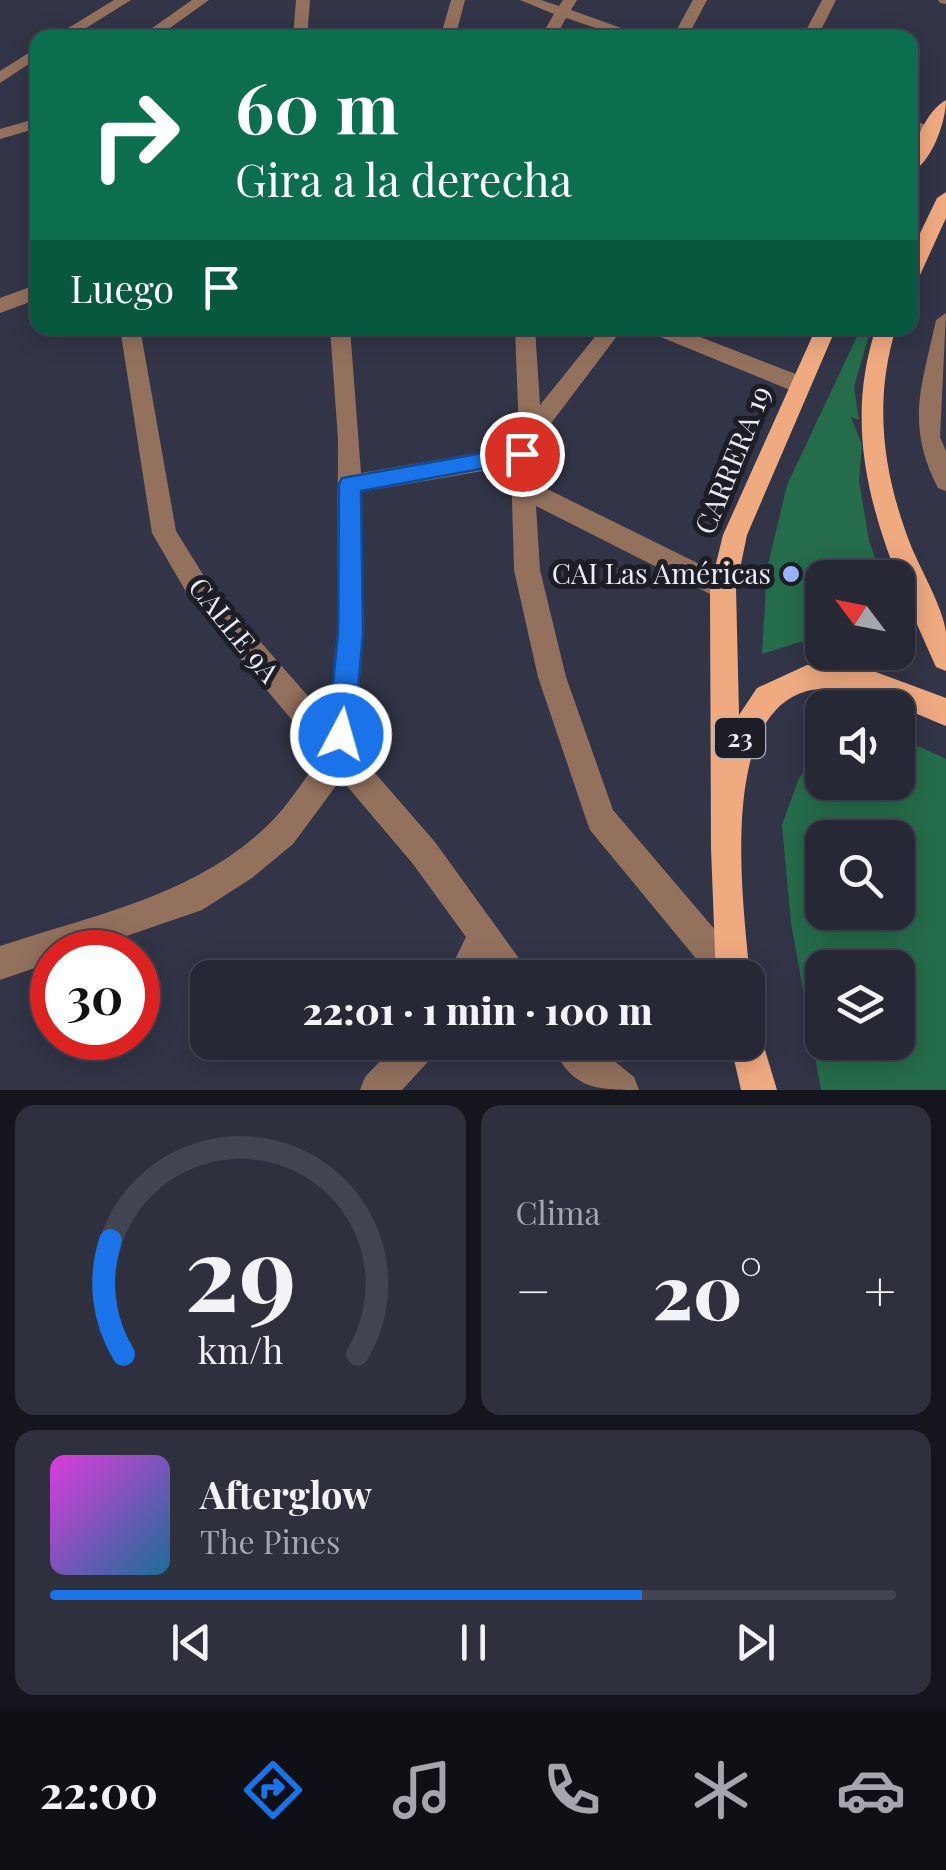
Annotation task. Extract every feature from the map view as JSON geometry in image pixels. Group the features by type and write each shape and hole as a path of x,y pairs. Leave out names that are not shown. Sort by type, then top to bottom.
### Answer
{"main road":[{"path":"918,154 946,105"},
{"path":"918,259 946,198"},
{"name":"CARRERA 19","path":"726,802 724,588 734,536 822,335"},
{"path":"884,335 868,390 872,445 898,540 946,658"},
{"name":"23","path":"733,960 726,802 738,747 753,712 765,697 801,677 834,676 867,680 946,712"},
{"path":"752,1060 759,1090"}],"street":[{"path":"73,30 124,0"},
{"path":"157,30 202,0"},
{"path":"300,30 302,0"},
{"path":"449,30 458,0"},
{"path":"527,0 566,5 624,30"},
{"path":"683,30 700,0"},
{"path":"814,30 828,0"},
{"path":"552,30 566,5"},
{"path":"0,78 30,57"},
{"path":"0,134 30,125"},
{"path":"918,128 931,132"},
{"path":"0,306 30,294"},
{"path":"937,391 944,324"},
{"name":"CALLE 9A","path":"131,335 164,533 198,590 424,853 502,960"},
{"path":"0,963 191,899 240,867 282,832 340,756 350,633 350,484 340,335"},
{"path":"525,335 526,444 521,487 527,570 552,677 601,819 719,960"},
{"path":"350,484 526,444 608,335"},
{"path":"676,335 798,384"},
{"path":"946,352 929,438 946,481"},
{"path":"521,487 724,588"},
{"path":"472,960 484,937"},
{"path":"378,1090 406,1060"},
{"path":"582,1060 621,1090"}],"green space":[{"path":"858,335 869,335 854,387 859,420 851,417 862,445 859,481 876,560 805,560 805,642 762,654 767,569 787,485"},
{"path":"915,746 946,759 946,1090 821,1090 816,1060 915,1060 915,950 805,950 805,1001 791,923 782,825 805,771 805,800 915,800"}],"place":[{"name":"CAI Las Américas","path":"791,574"}],"route":[{"path":"341,735 350,633 350,484 522,454"}]}
